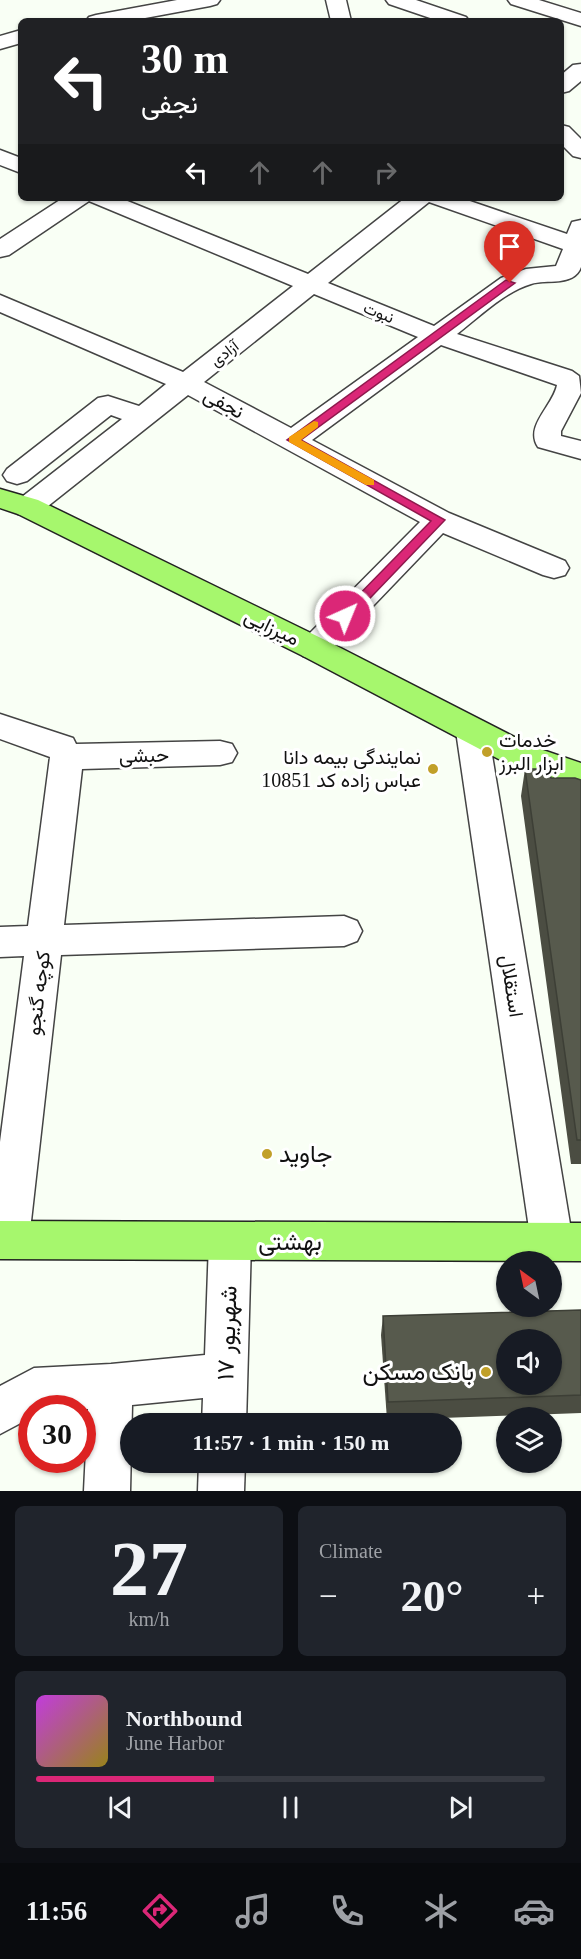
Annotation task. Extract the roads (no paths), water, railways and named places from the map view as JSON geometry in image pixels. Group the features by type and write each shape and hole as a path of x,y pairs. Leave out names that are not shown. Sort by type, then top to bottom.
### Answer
{"main road":[{"name":"میرزایی","path":"14,503 314,648 522,756 581,776"},
{"name":"بهشتی","path":"4,1240 566,1242"}],"street":[{"path":"102,18 124,7 210,0"},
{"path":"336,0 340,18"},
{"path":"396,0 450,18"},
{"path":"518,0 581,20"},
{"path":"0,43 18,37"},
{"path":"564,56 581,62"},
{"path":"564,135 581,151"},
{"path":"0,157 18,165"},
{"path":"0,250 74,201"},
{"name":"نبوت","path":"106,201 435,335 563,377 570,382 570,388 547,432 548,441 581,450"},
{"name":"آزادی","path":"14,503 142,417 416,201"},
{"path":"293,440 435,335 519,278 565,272 572,267 579,236 449,201"},
{"name":"نجفی","path":"0,303 186,383 439,520 554,568"},
{"path":"16,475 108,404 142,417"},
{"path":"314,648 439,520"},
{"name":"حبشی","path":"0,726 64,752 220,753"},
{"name":"استقلال","path":"472,731 566,1242"},
{"name":"کوچه گنجو","path":"4,1240 45,940 64,752"},
{"path":"0,942 344,931"},
{"name":"۱۷ شهریور","path":"224,1413 230,1242"},
{"path":"0,1412 34,1390 111,1386 225,1374"},
{"path":"107,1491 111,1386"},
{"path":"221,1491 222,1473"}],"place":[{"name":"خدمات ابزار البرز","path":"487,752"},
{"name":"نمایندگی بیمه دانا عباس زاده کد 10851","path":"433,769"},
{"name":"جاوید","path":"267,1154"},
{"name":"بانک مسکن","path":"486,1372"}]}
